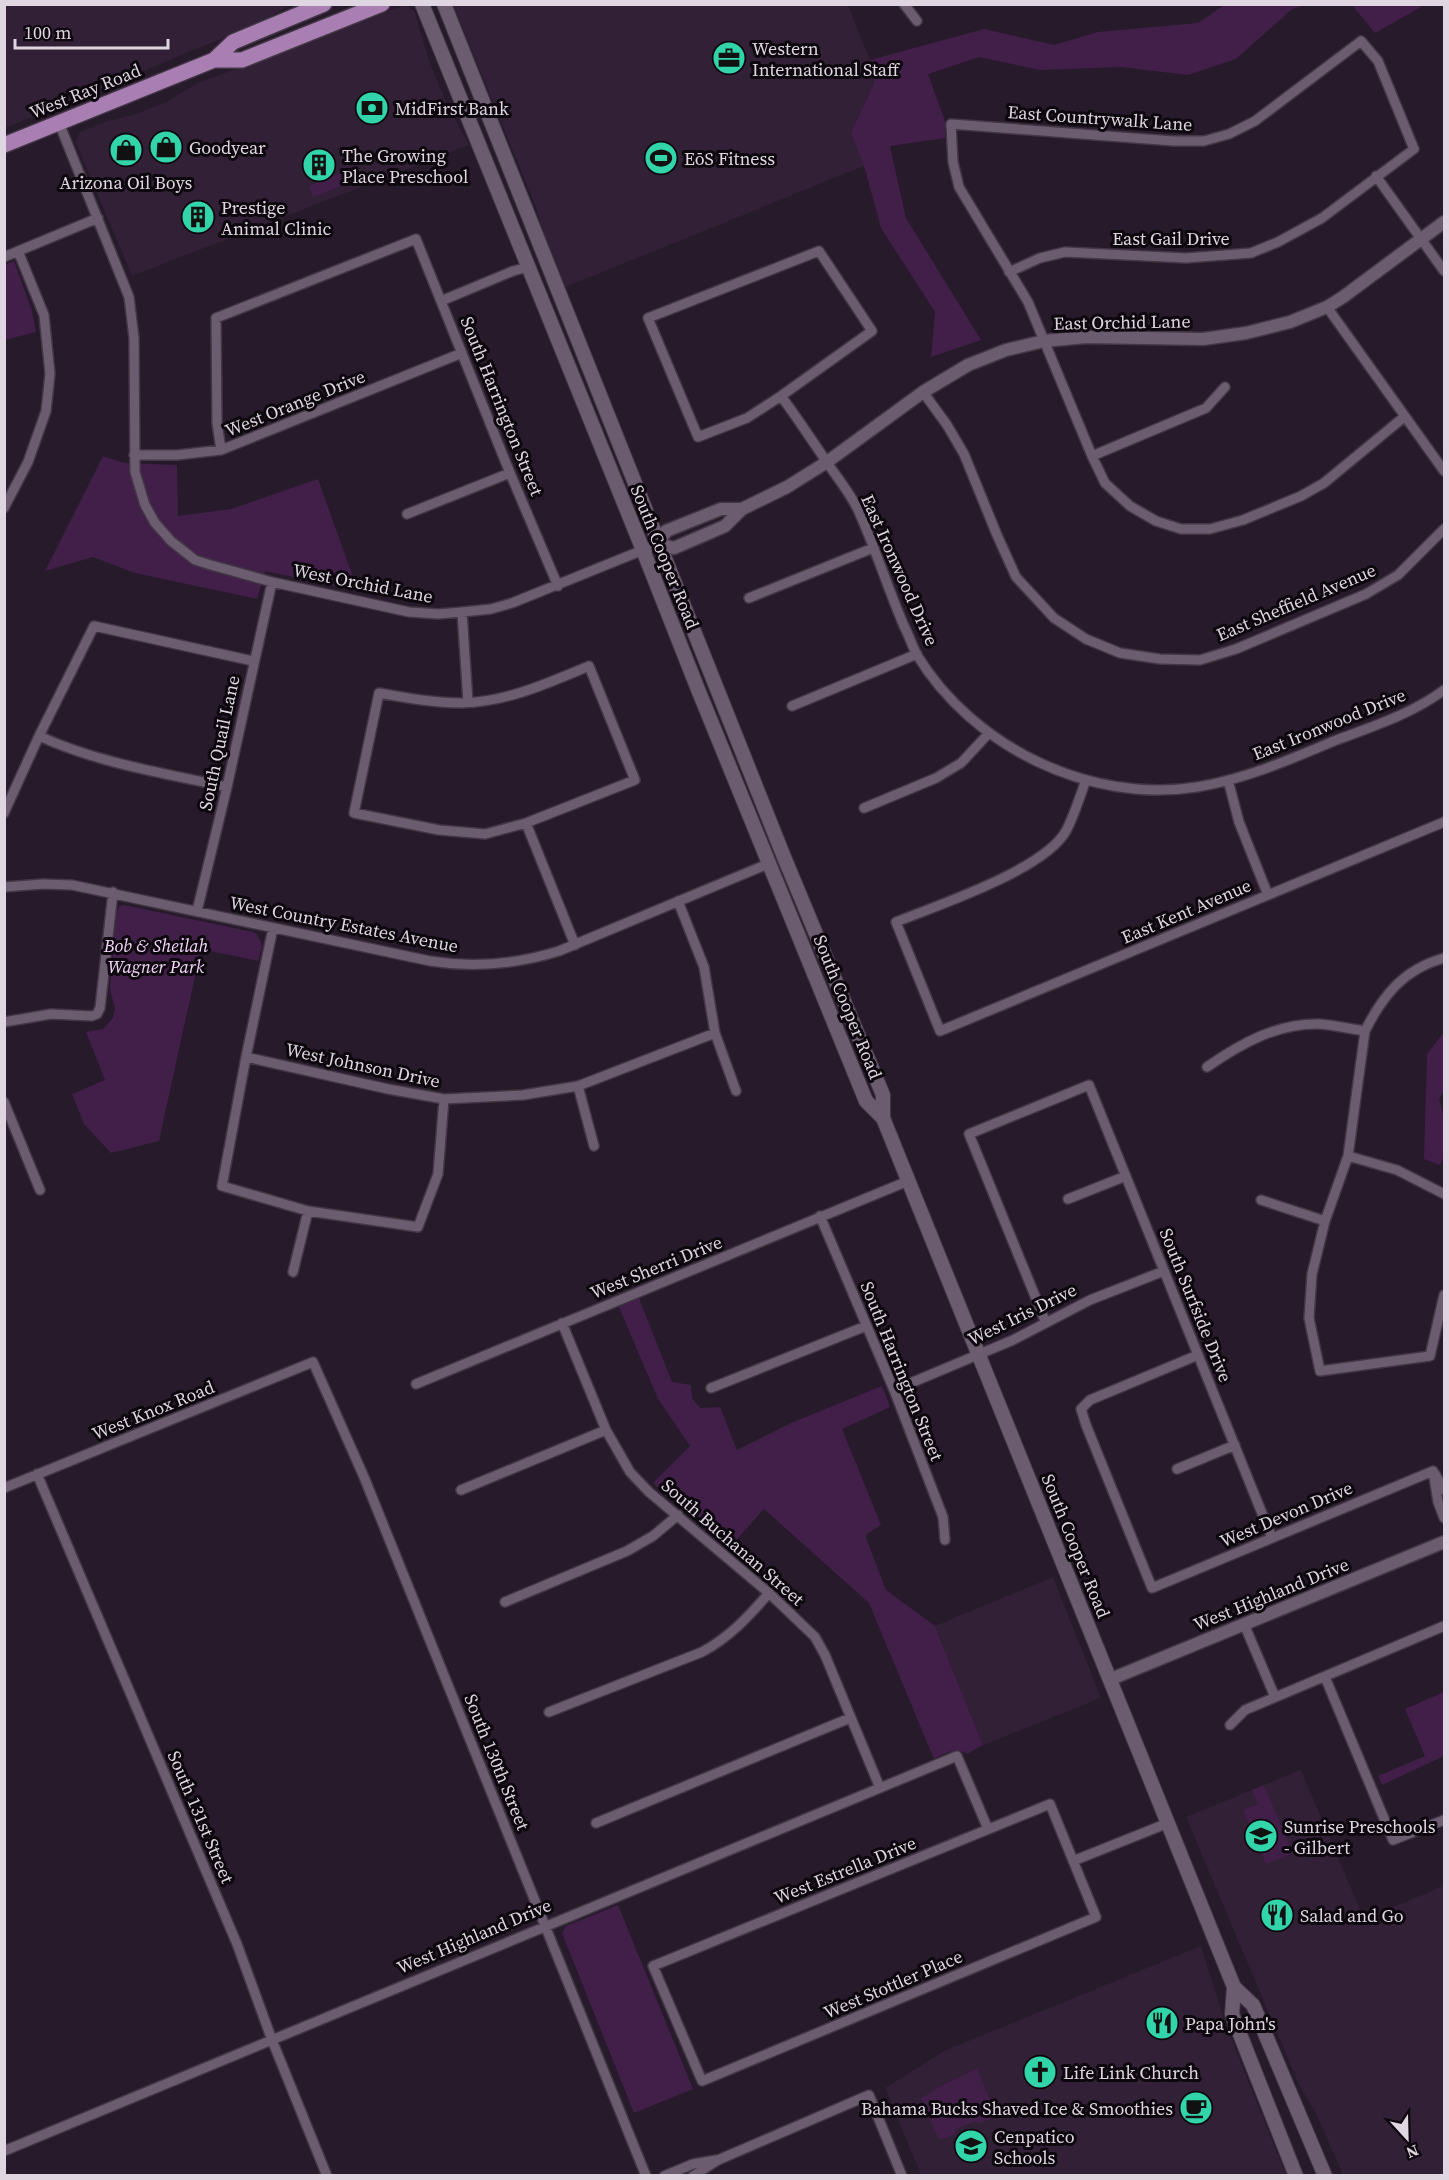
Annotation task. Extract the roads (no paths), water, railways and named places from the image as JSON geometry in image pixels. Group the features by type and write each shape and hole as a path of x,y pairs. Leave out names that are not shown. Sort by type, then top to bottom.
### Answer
{"main road":[{"name":"West Ray Road","path":"214,60 232,42 324,4"},
{"name":"West Ray Road","path":"4,145 214,60 242,60 382,4"},
{"name":"South Cooper Road","path":"422,4 866,1101 883,1118"},
{"name":"South Cooper Road","path":"444,4 658,544 883,1095 883,1118 908,1181 1234,1988 1253,2006 1325,2175"},
{"path":"528,267 545,260"},
{"path":"770,863 784,857"},
{"name":"South Cooper Road","path":"1234,1988 1232,2014 1296,2175"}],"street":[{"path":"904,4 917,21"},
{"name":"East Countrywalk Lane","path":"1009,272 959,187 953,162 951,124 1173,141 1204,141 1229,134 1256,121 1361,41 1378,61 1414,149"},
{"path":"59,123 129,297 134,338 134,456"},
{"name":"East Gail Drive","path":"1009,272 1040,258 1065,252 1186,258 1251,253 1278,242 1322,218 1414,149"},
{"path":"1376,177 1444,271"},
{"path":"4,257 98,218"},
{"name":"East Orchid Lane","path":"643,550 658,544 674,548 724,526 742,509 786,487 826,462 923,392 968,365 1006,350 1044,341 1086,337 1203,339 1246,333 1279,325 1327,307 1444,222"},
{"name":"South Harrington Street","path":"221,450 217,423 216,318 416,239 558,586"},
{"path":"4,508 28,462 46,411 50,374 44,315 18,251"},
{"path":"819,251 872,331 781,396 747,417 698,437 648,318 819,251"},
{"path":"441,301 528,267"},
{"path":"1009,272 1028,302 1105,483 1130,506 1156,521 1181,529 1210,529 1243,520 1301,496 1324,483 1404,417"},
{"path":"1327,307 1444,471"},
{"name":"West Orange Drive","path":"134,456 177,455 221,450 462,353"},
{"path":"1092,456 1206,408 1225,387"},
{"name":"East Sheffield Avenue","path":"923,392 947,425 964,454 1016,577 1054,618 1086,639 1120,653 1160,659 1200,660 1236,649 1366,594 1398,575 1444,529"},
{"name":"East Ironwood Drive","path":"781,396 858,511 894,603 917,654 944,691 989,733 1018,752 1052,768 1086,780 1120,787 1160,789 1195,787 1261,771 1400,715 1444,690"},
{"name":"West Orchid Lane","path":"134,456 138,486 154,523 171,541 195,560 272,582 409,612 438,614 501,606 558,586 643,550"},
{"path":"407,514 510,473"},
{"name":"East Orchid Lane","path":"658,544 666,531 721,509 742,509"},
{"path":"749,598 873,548"},
{"name":"South Quail Lane","path":"197,911 272,582"},
{"path":"462,612 468,702"},
{"path":"4,813 39,736 94,626 253,661"},
{"path":"792,706 917,654"},
{"path":"589,666 635,780 526,823 485,834 439,830 354,813 379,693 425,701 468,702 496,699 526,692 589,666"},
{"path":"864,808 936,778 962,763 989,733"},
{"path":"39,736 103,760 227,787"},
{"name":"East Kent Avenue","path":"1086,780 1065,833 1045,854 1017,872 896,922 940,1031 1444,822"},
{"path":"1228,780 1239,822 1268,895"},
{"path":"526,823 575,945"},
{"name":"West Country Estates Avenue","path":"5,887 43,884 72,885 450,964 475,965 540,956 575,945 770,863"},
{"path":"4,881 5,887"},
{"path":"4,1022 51,1014 92,1016 97,1014 100,1008 113,892"},
{"path":"678,901 704,967 715,1033 736,1090"},
{"path":"273,928 222,1186 308,1211 418,1227 438,1174 444,1099"},
{"path":"1444,958 1432,961 1400,980 1377,1006 1365,1031 1348,1156 1325,1221 1312,1274 1309,1318 1320,1371 1430,1356 1444,1295"},
{"path":"1207,1067 1235,1047 1264,1034 1290,1026 1319,1024 1365,1031"},
{"name":"West Johnson Drive","path":"246,1057 388,1089 444,1099 523,1095 578,1086 715,1033"},
{"name":"South Surfside Drive","path":"1046,1323 969,1134 1089,1085 1272,1538"},
{"path":"578,1086 594,1146"},
{"path":"4,1102 40,1190"},
{"path":"1348,1156 1397,1170 1444,1194"},
{"path":"1068,1200 1126,1176"},
{"name":"West Sherri Drive","path":"416,1384 908,1181"},
{"path":"1261,1200 1325,1221"},
{"path":"293,1272 308,1211"},
{"name":"South Harrington Street","path":"820,1216 894,1390 943,1517 945,1540"},
{"name":"West Iris Drive","path":"894,1390 1013,1340 1090,1300 1164,1271"},
{"name":"South Buchanan Street","path":"562,1323 606,1431 630,1472 769,1593 815,1637 825,1655 880,1788"},
{"path":"711,1388 866,1326"},
{"name":"West Devon Drive","path":"1198,1355 1090,1400 1081,1409 1152,1588 1433,1471"},
{"name":"West Knox Road","path":"4,1488 313,1362"},
{"name":"South 130th Street","path":"313,1362 364,1477 646,2175"},
{"path":"461,1490 606,1431"},
{"path":"1177,1469 1235,1445"},
{"path":"1433,1471 1444,1490"},
{"path":"1433,1471 1438,1502 1444,1518"},
{"name":"South 131st Street","path":"38,1474 237,1944 272,2040 327,2175"},
{"path":"505,1602 627,1551 652,1536 678,1515"},
{"name":"West Highland Drive","path":"1111,1679 1444,1542"},
{"path":"549,1712 702,1652 720,1642 742,1624 769,1593"},
{"path":"1244,1624 1275,1697"},
{"path":"1230,1725 1245,1710 1444,1626"},
{"path":"1325,1677 1393,1840 1444,1820"},
{"path":"596,1823 850,1718"},
{"name":"West Highland Drive","path":"4,2151 957,1756 988,1829"},
{"name":"West Estrella Drive","path":"702,2081 653,1966 1050,1804 1073,1861"},
{"path":"1073,1861 1168,1823"},
{"name":"West Stottler Place","path":"702,2081 1096,1917 1073,1861"},
{"path":"693,2175 718,2160 868,2095 902,2175"},
{"path":"664,2175 693,2164 718,2160"}],"place":[{"name":"Western International Staff","path":"729,58"},
{"name":"MidFirst Bank","path":"372,108"},
{"name":"Goodyear","path":"166,147"},
{"name":"Arizona Oil Boys","path":"126,150"},
{"name":"EōS Fitness","path":"661,158"},
{"name":"The Growing Place Preschool","path":"319,165"},
{"name":"Prestige Animal Clinic","path":"198,217"},
{"name":"Sunrise Preschools - Gilbert","path":"1261,1836"},
{"name":"Salad and Go","path":"1277,1915"},
{"name":"Papa John's","path":"1162,2023"},
{"name":"Life Link Church","path":"1040,2072"},
{"name":"Bahama Bucks Shaved Ice & Smoothies","path":"1196,2108"},
{"name":"Cenpatico Schools","path":"971,2146"}],"park label":[{"name":"Bob & Sheilah Wagner Park","path":"156,955"}]}
